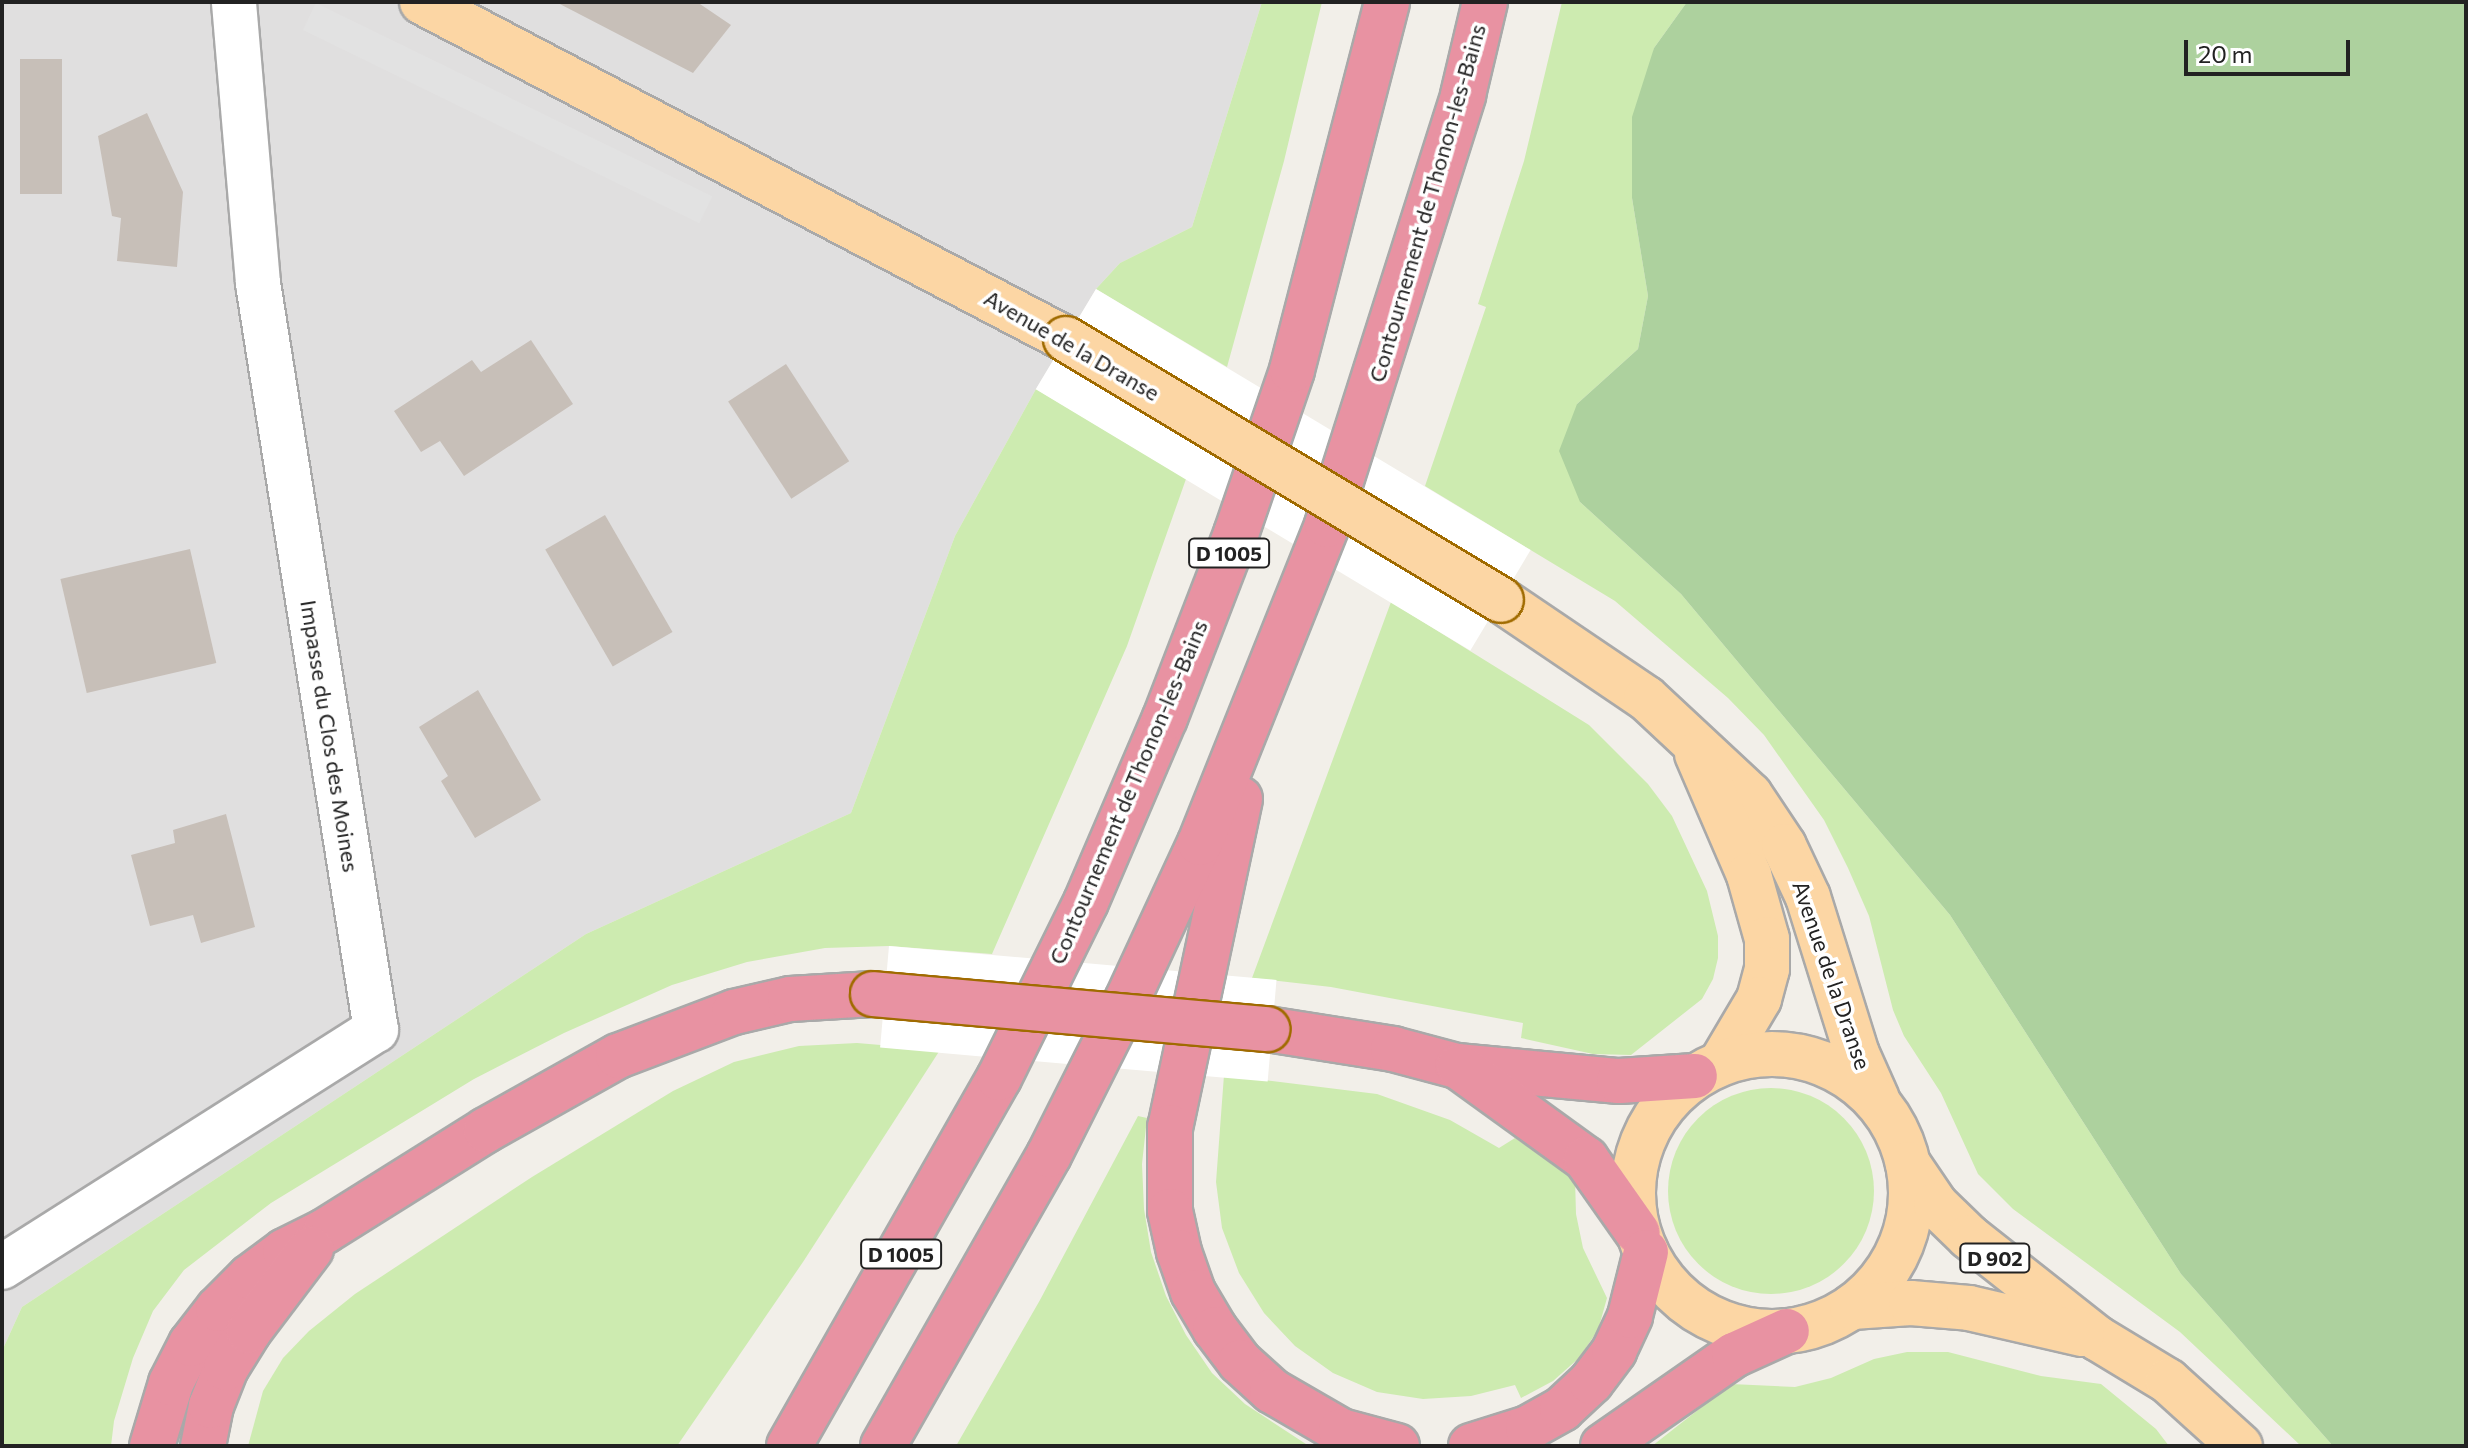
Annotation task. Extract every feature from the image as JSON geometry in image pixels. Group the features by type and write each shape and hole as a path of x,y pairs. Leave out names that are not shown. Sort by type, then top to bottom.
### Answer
{"highway":[{"name":"Contournement de Thonon-les-Bains","path":"791,1440 999,1078 1086,902 1165,718 1236,534 1292,370 1387,2"},
{"name":"Contournement de Thonon-les-Bains","path":"883,1446 1049,1155 1120,1014 1200,843 1327,525 1382,360 1463,95 1485,2"},
{"path":"1266,682 1177,1085 1170,1127 1170,1211 1179,1252 1193,1292 1240,1362 1272,1391 1318,1420 1341,1431 1397,1446"},
{"path":"152,1446 171,1383 191,1344 218,1309 261,1269 486,1130 618,1056 734,1012 790,999 873,994 1267,1029 1393,1049 1457,1066 1619,1081 1708,1070"},
{"path":"1457,1066 1586,1159 1642,1242 1630,1316 1614,1351 1591,1382 1562,1409 1528,1428 1471,1446"},
{"path":"203,1446 211,1406 226,1368 249,1331 325,1231"},
{"path":"1603,1446 1734,1355 1787,1331"}],"main road":[{"name":"Avenue de la Dranse","path":"422,2 1066,339 1501,600 1623,680 1750,795 1784,846 1808,897 1857,1054 1879,1103"},
{"name":"Avenue de la Dranse","path":"1691,739 1749,875 1767,939 1767,969 1759,999 1708,1070"},
{"path":"1763,1054 1806,1058 1846,1075 1879,1103 1902,1142 1908,1164 1911,1187 1906,1233 1884,1274 1852,1307 1810,1326 1787,1331 1750,1330 1715,1320 1674,1292 1642,1242 1632,1189 1641,1145 1662,1106 1708,1070 1763,1054"},
{"name":"D 902","path":"1908,1164 1951,1221 2097,1338 2168,1381 2240,1446"},
{"name":"D 902","path":"1852,1307 1911,1303 1969,1308 2097,1338"}],"street":[{"name":"Impasse du Clos des Moines","path":"2,1267 376,1030 258,283 234,2"}],"shaded area":[{"path":"2,2 1262,2 1192,227 1120,263 1096,289 1036,389 955,536 851,813 586,934 22,1307 2,1351"},
{"path":"316,3 712,196 699,223 303,30"}],"green space":[{"path":"1262,2 1322,2 1284,161 1227,367 1096,289 1120,263 1192,227"},
{"path":"1562,2 1687,2 1654,48 1632,198 1648,296 1638,349 1577,404 1580,502 1681,594 1950,915 2181,1274 2333,1446 2301,1446 2180,1332 2013,1209 1978,1174 1941,1093 1904,1036 1893,1010 1869,916 1848,868 1824,820 1764,735 1728,698 1615,601 1425,486 1486,307 1478,304 1524,161"},
{"path":"1687,2 2466,2 2466,1446 2333,1446 2181,1274 1950,915 1681,594 1580,502 1559,451 1577,404 1638,349 1648,296 1632,198 1632,117 1654,48"},
{"path":"1036,389 1186,479 1127,646 992,954 889,946 825,948 747,962 672,985 564,1033 474,1079 271,1203 184,1270 153,1311 133,1358 114,1421 111,1446 2,1446 2,1351 22,1307 586,934 851,813 955,536"},
{"path":"1391,602 1589,725 1648,784 1672,816 1707,891 1718,936 1718,958 1713,979 1702,999 1631,1055 1593,1054 1521,1038 1523,1023 1331,987 1252,978"},
{"path":"857,1043 940,1050 803,1262 677,1446 248,1446 263,1391 283,1358 309,1331 355,1294 532,1177 673,1091 734,1062 799,1046"},
{"path":"1224,1075 1377,1094 1450,1120 1499,1148 1515,1138 1575,1178 1576,1214 1583,1248 1607,1298 1598,1330 1579,1358 1553,1381 1521,1398 1515,1385 1471,1396 1423,1399 1377,1392 1333,1373 1295,1346 1264,1313 1239,1273 1222,1228 1216,1182"},
{"path":"1771,1088 1810,1096 1844,1118 1866,1152 1874,1191 1866,1230 1844,1264 1810,1286 1771,1294 1732,1286 1698,1264 1676,1230 1668,1191 1676,1152 1698,1118 1732,1096"},
{"path":"1138,1116 1147,1118 1142,1164 1144,1209 1151,1252 1166,1296 1186,1335 1212,1373 1245,1404 1309,1446 956,1446 1040,1300"},
{"path":"1907,1352 1948,1352 2041,1376 2101,1384 2156,1429 2169,1446 1652,1446 1731,1384 1795,1387 1831,1378 1874,1359"}],"pier":[{"path":"1096,289 1531,550 1470,650 1036,389"},
{"path":"889,946 1277,980 1268,1082 880,1048"}],"building":[{"path":"556,2 697,2 731,25 693,73"},
{"path":"20,59 62,59 62,194 20,194"},
{"path":"147,113 183,192 177,267 117,261 121,218 112,216 98,136"},
{"path":"531,340 573,404 464,476 440,441 421,452 394,411 472,360 481,372"},
{"path":"786,364 849,461 791,499 728,402"},
{"path":"605,515 672,632 613,666 545,550"},
{"path":"190,549 216,663 87,693 60,579"},
{"path":"478,690 541,800 475,838 441,781 448,776 419,727"},
{"path":"226,814 255,927 201,943 193,915 150,926 131,855 175,843 173,830"}]}
